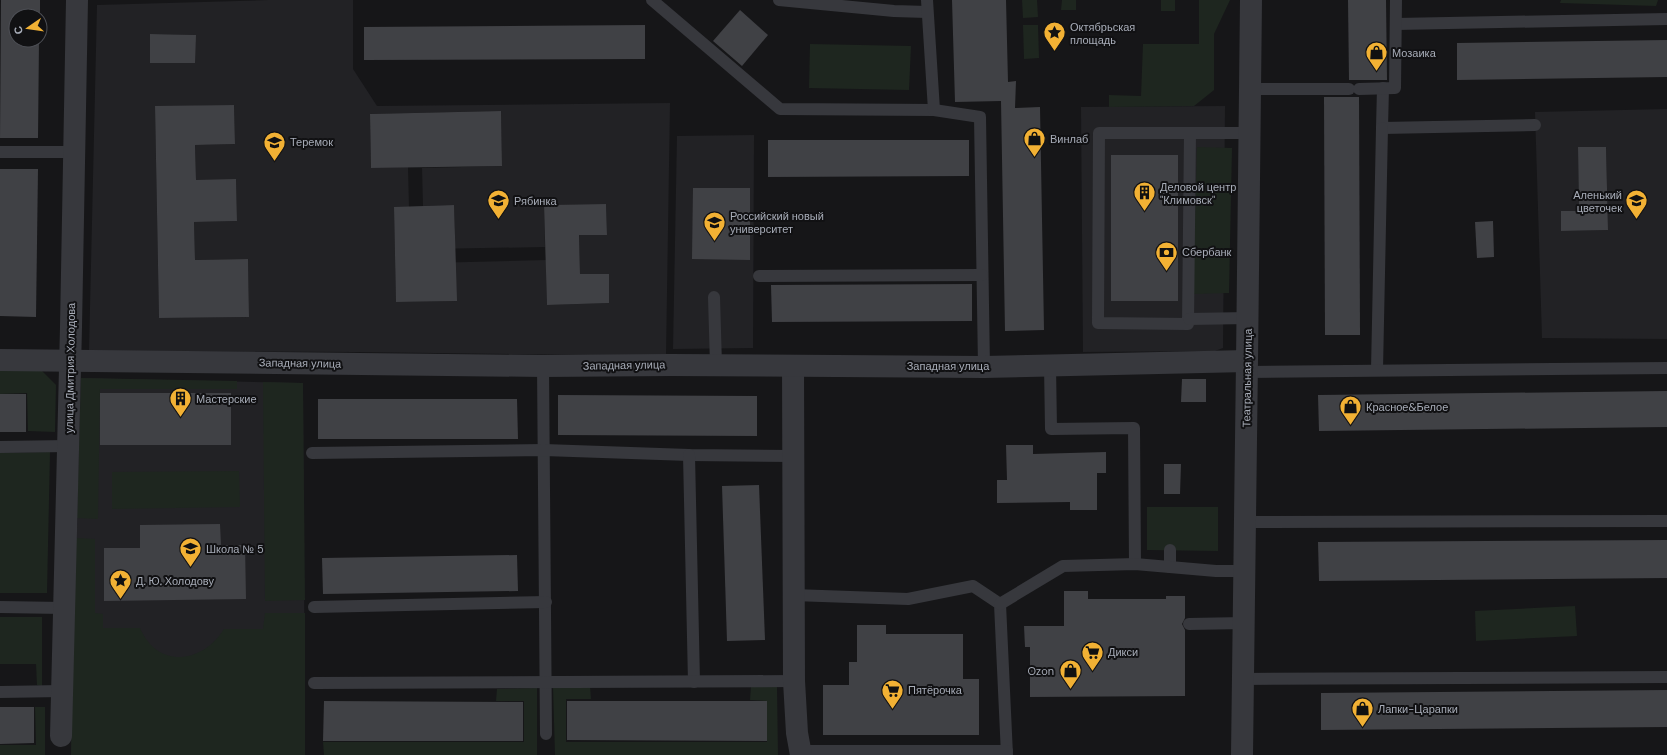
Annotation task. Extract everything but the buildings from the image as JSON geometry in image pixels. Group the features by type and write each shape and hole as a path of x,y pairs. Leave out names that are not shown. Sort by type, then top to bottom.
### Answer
{"street":[{"name":"улица Дмитрия Холодова","path":"61,736 77,0"},
{"name":"Театральная улица","path":"1242,755 1251,0"},
{"name":"Западная улица","path":"0,360 543,366 716,365 984,367 1050,365 1247,367"},
{"path":"793,366 794,681 800,753"}],"lane":[{"path":"652,0 780,109 934,110 980,118 984,367"},
{"path":"779,0 894,11 927,6 934,110"},
{"path":"1250,89 1395,88 1396,0"},
{"path":"1396,24 1667,19"},
{"path":"1377,370 1383,88"},
{"path":"1382,128 1535,125"},
{"path":"1190,133 1188,324 1098,323 1099,133 1190,133 1250,133"},
{"path":"0,152 74,152"},
{"path":"759,276 982,275"},
{"path":"714,297 716,365"},
{"path":"1189,319 1248,318"},
{"path":"1050,365 1051,429 1134,428 1134,564"},
{"path":"543,366 547,682 546,734"},
{"path":"1247,367 1377,370 1667,368"},
{"path":"0,447 68,446"},
{"path":"312,453 544,450 689,455 793,456"},
{"path":"689,455 694,682"},
{"path":"1245,522 1667,521"},
{"path":"1170,550 1170,567"},
{"path":"1000,604 1063,566 1134,564 1216,571 1245,571"},
{"path":"793,595 908,599 974,586 1000,604"},
{"path":"314,607 546,602"},
{"path":"800,753 1007,753 1000,604"},
{"path":"0,608 63,608"},
{"path":"1189,624 1244,623"},
{"path":"1243,679 1667,677"},
{"path":"314,683 794,681"},
{"path":"0,692 62,691"}],"shaded area":[{"path":"269,0 353,0 353,69 377,106 670,103 666,356 356,352 89,351 97,5","holes":["150,34 195,35 195,63 150,63","234,105 235,144 195,145 196,180 236,180 237,221 194,222 195,260 248,259 249,317 159,318 155,107","501,111 502,166 422,168 423,206 454,205 455,234 429,249 545,247 544,205 606,204 607,234 579,235 580,274 609,274 609,303 547,305 546,260 429,263 457,301 396,302 394,207 409,207 408,167 371,168 370,114"]},
{"path":"1022,0 1037,0 1038,17 1023,18"},
{"path":"1062,0 1076,0 1076,10 1061,10"},
{"path":"1161,0 1175,0 1175,11 1161,11"},
{"path":"1199,0 1230,0 1214,34 1214,90 1194,106 1109,107 1109,95 1141,96 1143,44 1199,44"},
{"path":"1561,0 1658,0 1656,6 1560,3"},
{"path":"1023,25 1038,25 1039,58 1024,59"},
{"path":"810,44 911,46 909,90 809,88"},
{"path":"1225,106 1223,348 1215,351 1083,352 1081,107"},
{"name":"Аленький цветочек","path":"1667,109 1667,339 1542,338 1535,112","holes":["1606,147 1608,230 1562,231 1561,212 1579,211 1578,148"]},
{"name":"Российский новый университет","path":"754,135 753,348 673,349 677,136"},
{"path":"1197,147 1232,148 1229,293 1193,294"},
{"path":"0,369 40,369 56,385 55,432 28,431 27,393 0,394"},
{"name":"Школа № 5","path":"81,378 303,383 305,755 71,755"},
{"path":"81,378 237,381 237,389 100,389 98,519 77,518"},
{"path":"263,382 303,383 305,600 265,601"},
{"path":"50,452 47,593 0,593 0,453"},
{"path":"239,471 240,507 112,509 112,472"},
{"path":"1147,507 1218,507 1218,551 1147,550"},
{"path":"76,538 95,539 95,613 103,614 103,628 140,628 148,641 158,651 169,656 181,657 193,655 205,649 224,629 263,629 265,613 305,613 305,755 71,755"},
{"path":"1575,606 1577,636 1476,641 1475,611"},
{"path":"0,617 42,617 42,686 37,685 36,664 0,664"},
{"path":"590,686 591,699 566,699 566,742 767,742 767,701 750,700 751,686 777,686 778,755 555,755 553,687"},
{"path":"537,688 537,755 324,755 323,742 524,742 524,701 496,701 497,689"},
{"path":"35,707 45,707 45,755 0,755 0,745 36,745"}],"place":[{"name":"Октябрьская площадь","path":"1054,52"},
{"name":"Мозаика","path":"1377,72"},
{"name":"Винлаб","path":"1034,158"},
{"name":"Теремок","path":"275,162"},
{"name":"Деловой центр \"Климовск\"","path":"1145,212"},
{"name":"Рябинка","path":"499,220"},
{"name":"Аленький цветочек","path":"1637,220"},
{"name":"Российский новый университет","path":"714,242"},
{"name":"Сбербанк","path":"1166,272"},
{"name":"Мастерские","path":"181,418"},
{"name":"Красное&Белое","path":"1350,426"},
{"name":"Школа № 5","path":"190,568"},
{"name":"Д. Ю. Холодову","path":"120,600"},
{"name":"Дикси","path":"1092,672"},
{"name":"Ozon","path":"1070,690"},
{"name":"Пятёрочка","path":"892,710"},
{"name":"Лапки-Царапки","path":"1362,728"}]}
